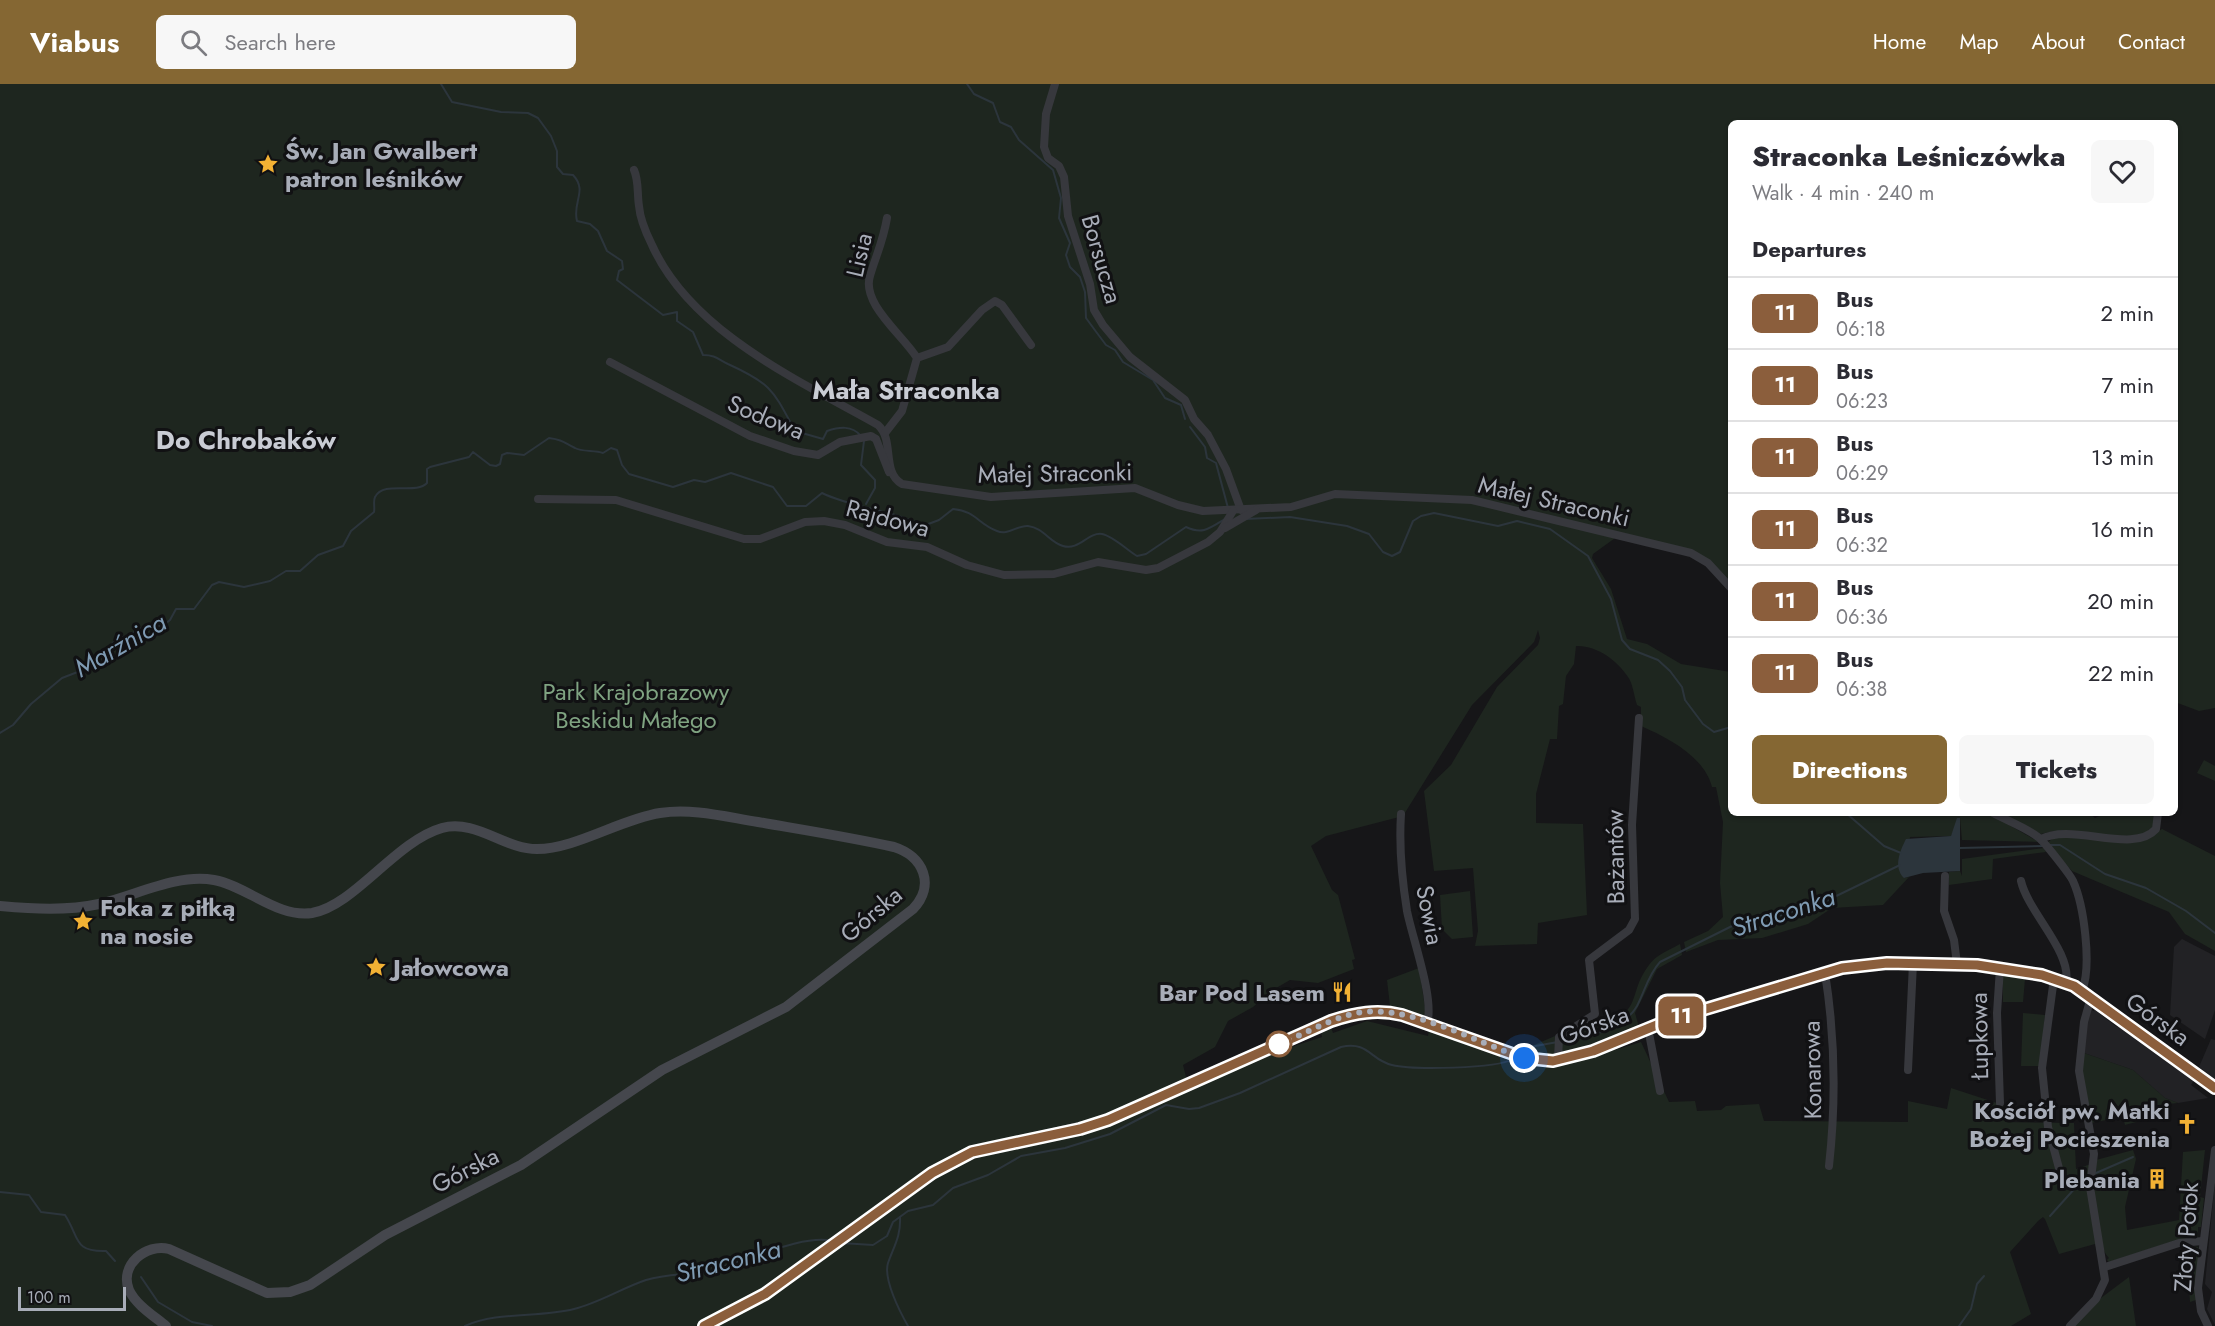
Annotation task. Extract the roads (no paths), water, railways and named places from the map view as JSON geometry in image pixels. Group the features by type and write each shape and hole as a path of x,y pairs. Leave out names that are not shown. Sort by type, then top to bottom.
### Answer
{"street":[{"name":"Borsucza","path":"1055,84 1046,114 1044,147 1048,158 1059,166 1064,177 1068,216 1090,284 1094,310 1103,325 1130,357 1185,400 1194,419 1208,435 1226,469 1235,512"},
{"path":"634,170 639,210 653,248 672,280 707,320 730,339 878,425 885,433 892,475"},
{"name":"Lisia","path":"886,218 882,248 869,277 869,288 875,304 916,358"},
{"path":"885,433 902,411 916,358 948,347 982,310 995,301 1002,305 1031,345"},
{"name":"Sodowa","path":"610,362 750,436 773,445 814,455 852,439 869,436 876,440 885,465 892,475"},
{"name":"Małej Straconki","path":"892,475 898,482 908,486 991,497 1135,488 1192,510 1235,512 1291,507 1335,494 1479,501 1690,553 1708,563 1728,585"},
{"name":"Rajdowa","path":"538,499 616,501 744,539 760,539 805,522 835,523 887,542 927,547 978,569 1019,576 1054,574 1098,562 1140,570 1158,568 1194,551 1222,529 1257,509"},
{"name":"Rajdowa","path":"1222,529 1235,512"},
{"name":"Bażantów","path":"1558,1060 1558,1043 1595,1014 1588,966 1590,958 1629,930 1635,922 1632,807 1639,718"},
{"name":"Górska","path":"0,906 44,908 87,906 201,879 230,885 292,912 311,913 336,903 415,841 442,828 464,827 538,849 563,844 646,816 677,811 710,814 894,847 913,856 923,870 925,890 913,909 796,999 662,1070 521,1165 385,1235 303,1288 284,1293 267,1293 169,1249 156,1248 142,1252 130,1266 128,1286 138,1302 166,1326"},
{"name":"Sowia","path":"1401,814 1405,897 1425,986 1429,1015 1427,1023"},
{"path":"1998,816 2042,840 2072,878 2079,900 2086,947 2087,994 2079,1071 2094,1154 2090,1179 2091,1197 2105,1267 2105,1284 2100,1293 2070,1326"},
{"path":"2042,840 2055,833 2143,838 2156,829 2158,816"},
{"path":"1945,876 1944,911 1954,940 1957,964"},
{"path":"2021,881 2029,903 2049,934 2066,968 2066,982"},
{"path":"1908,1070 1913,963"},
{"name":"Górska","path":"704,1326 761,1297 932,1173 972,1152 1080,1129 1108,1120 1331,1021 1352,1014 1393,1012 1524,1058 1558,1060 1593,1051 1648,1028 1860,964 1957,964 2000,968 2066,982 2087,994 2215,1088"},
{"name":"Łupkowa","path":"2000,968 1997,1012 2000,1103"},
{"name":"Konarowa","path":"1825,973 1832,1044 1833,1128 1829,1166"},
{"path":"2054,978 2042,1068 2048,1127 2060,1172"},
{"path":"1648,1028 1660,1091"},
{"name":"Złoty Potok","path":"2208,1326 2198,1295 2215,1150"},
{"path":"2105,1267 2179,1243 2203,1241"}],"waterway":[{"path":"441,84 452,102 501,112 528,113 538,118 551,136 557,151 557,167 563,174 573,175 579,186 577,221 590,224 598,231 607,251 622,261 623,269 619,271 617,280 663,315 677,312 677,321 693,332 703,355 716,358 763,383 776,397 795,431 823,439 827,431 845,428 854,430 861,436"},
{"path":"967,84 974,94 993,103 1000,122 1011,127 1019,140 1053,170 1061,198 1059,218 1070,243 1066,255 1070,267 1080,277 1085,292 1086,318 1106,345 1115,350 1123,362 1153,380 1165,398 1181,405 1185,419"},
{"path":"1190,427 1205,447 1207,458 1216,463 1228,508"},
{"name":"Marźnica","path":"0,733 13,725 31,704 62,678 88,668 116,640 138,629 164,625 176,609 194,609 212,585 219,582 244,587 270,581 286,571 300,571 318,555 343,546 351,531 374,512 374,499 379,492 385,489 422,486 427,483 427,469 469,457 473,452 490,465 496,466 500,464 502,455 507,453 524,455 549,438 560,440 581,450 603,453 611,448 617,450 622,465 629,474 673,487 694,480 705,482 731,473 773,487 787,506 806,506 822,493 847,503 911,520 923,526 939,520 953,509 961,510 1001,532 1024,526 1034,527 1063,546 1074,546 1097,534 1106,535 1137,556 1146,554 1186,527 1202,530 1211,528 1225,519"},
{"path":"864,441 861,465 875,480 875,488 866,504"},
{"name":"Marźnica","path":"1245,519 1290,517 1347,526 1369,534 1383,552 1392,556 1400,552 1413,521 1421,516 1434,513 1498,526 1517,521 1550,529 1588,556 1611,599 1622,640 1630,649 1658,660 1670,671 1682,687 1685,700 1703,724 1714,732 1728,728"},
{"name":"Marźnica","path":"1849,816 1884,846 1901,853"},
{"name":"Straconka","path":"2050,845 2060,845 2105,874 2146,888 2186,911 2215,933"},
{"name":"Straconka","path":"1960,848 2044,846"},
{"name":"Straconka","path":"1520,1053 1527,1048 1587,1036 1617,1025 1637,1006 1660,962 1746,919 1781,915 1826,901 1900,865"},
{"name":"Straconka","path":"841,1243 873,1245 887,1236 893,1222 908,1211 933,1205 953,1188 988,1175 1021,1156 1065,1148 1110,1134 1166,1105 1189,1109 1199,1108 1240,1093 1341,1047 1358,1047 1385,1063 1402,1067 1473,1067 1513,1059"},
{"path":"2096,1173 2133,1157"},
{"path":"2050,1216 2085,1177"},
{"path":"0,1192 29,1195 41,1212 65,1215 82,1246 95,1251 106,1251 115,1261"},
{"path":"900,1217 898,1235 887,1270 893,1295 908,1326"},
{"name":"Straconka","path":"465,1326 491,1318 574,1309 646,1280 712,1270 802,1242 833,1241"},
{"path":"1959,1326 1971,1309 1977,1284 1984,1276"},
{"path":"141,1277 158,1302 192,1322 212,1326"}],"place":[{"name":"Św. Jan Gwalbert patron leśników","path":"268,164"},
{"name":"Foka z piłką na nosie","path":"83,921"},
{"name":"Jałowcowa","path":"376,967"},
{"name":"Bar Pod Lasem","path":"1342,992"},
{"name":"Kościół pw. Matki Bożej Pocieszenia","path":"2187,1124"},
{"name":"Plebania","path":"2157,1179"}],"district":[{"name":"Mała Straconka","path":"906,390"},
{"name":"Do Chrobaków","path":"246,440"}],"park label":[{"name":"Park Krajobrazowy Beskidu Małego","path":"636,705"}]}
